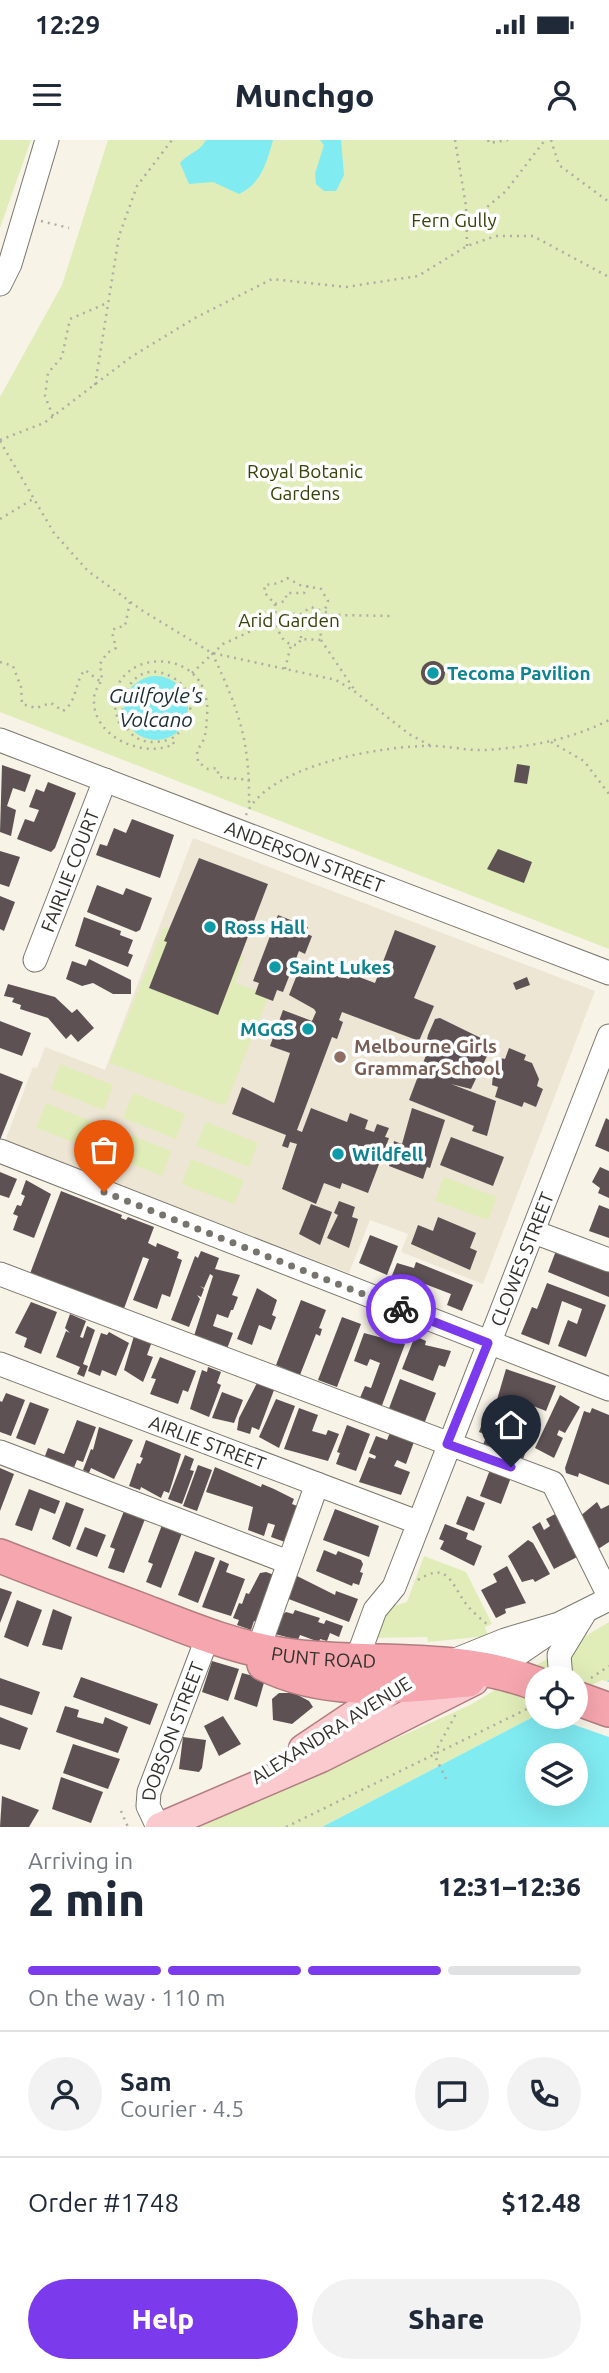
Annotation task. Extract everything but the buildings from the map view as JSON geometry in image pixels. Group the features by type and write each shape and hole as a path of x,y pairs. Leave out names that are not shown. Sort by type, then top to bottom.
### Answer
{"highway":[{"name":"PUNT ROAD","path":"0,1556 208,1636 258,1650 286,1655 446,1664 514,1684"},
{"name":"PUNT ROAD","path":"208,1636 271,1668 306,1680 336,1685 514,1684"},
{"name":"ALEXANDRA AVENUE","path":"397,1686 446,1664"}],"main road":[{"name":"ALEXANDRA AVENUE","path":"159,1827 321,1758 514,1684"},
{"name":"ALEXANDRA AVENUE","path":"223,1798 397,1686"}],"street":[{"path":"0,284 10,264 47,140"},
{"name":"ANDERSON STREET","path":"0,740 609,973"},
{"name":"FAIRLIE COURT","path":"35,960 105,780"},
{"name":"CLOWES STREET","path":"357,1659 381,1603 394,1587 447,1444 534,1232 606,1042 609,1018"},
{"path":"0,1151 609,1389"},
{"path":"534,1232 609,1260"},
{"path":"0,1273 553,1483 609,1598"},
{"name":"AIRLIE STREET","path":"0,1364 417,1522"},
{"path":"0,1452 288,1562"},
{"path":"258,1650 317,1484"},
{"name":"ALEXANDRA AVENUE","path":"446,1664 505,1640 559,1624 609,1598"},
{"path":"560,1666 559,1655 586,1611"},
{"name":"ALEXANDRA AVENUE","path":"514,1684 559,1624"},
{"name":"DOBSON STREET","path":"159,1827 148,1806 149,1792 208,1636"}],"path":[{"path":"95,385 119,236 137,186 172,140"},
{"path":"456,140 467,246"},
{"path":"488,140 489,143 508,140"},
{"path":"466,225 506,191 545,140"},
{"path":"551,140 559,165 609,202"},
{"path":"25,216 69,228"},
{"path":"431,746 410,734 336,680 212,653 130,602 89,571 54,533 0,440 53,416 131,357 195,318 272,279 346,287 418,276 467,246 496,236 533,236 609,276"},
{"path":"53,416 45,396 48,373 62,357 70,319 107,303"},
{"path":"0,519 33,499"},
{"path":"320,624 314,621 307,627 301,625 298,645 291,645 281,638 275,621 275,604 264,592 265,585 279,583 287,578 321,589 328,601 320,624 321,640 351,680 354,691"},
{"path":"275,604 285,601 287,593 304,593 308,585"},
{"path":"130,602 125,626 115,628 112,632 116,648 107,653 100,664 101,682 93,701 107,730 127,745 139,748 169,747 174,744 172,739"},
{"path":"192,673 223,644 275,621 285,622 291,614 301,614 311,607 323,614 390,616"},
{"path":"301,639 321,640"},
{"path":"285,668 291,645"},
{"path":"212,653 237,706 247,743 249,807 240,830"},
{"path":"125,724 120,725 114,702 121,681 133,668 162,660 192,673 205,689 206,698 205,742 196,755 200,765 208,769 217,768 219,777 250,780"},
{"path":"0,662 13,666 21,687 22,704 31,707 51,703 63,711 68,708 78,678 85,670 101,682"},
{"path":"146,674 169,675 187,691 191,702 187,724 172,739 150,743 139,739 125,724 121,711 127,688 146,674"},
{"path":"249,807 270,785 306,768 348,758 431,746 483,750 551,742 585,732 609,720"},
{"path":"551,742 584,761 609,794"},
{"path":"418,1580 430,1572 441,1573 452,1579 465,1604 491,1627"},
{"path":"286,1827 434,1754 514,1684"},
{"path":"434,1754 454,1720 453,1708"},
{"path":"434,1754 446,1779"},
{"path":"121,1811 128,1827"}],"shaded area":[{"name":"Melbourne Girls Grammar School","path":"193,838 595,991 483,1284 401,1252 408,1234 370,1220 349,1273 5,1141 33,1067 37,1068 45,1047 105,1070"}],"green space":[{"path":"0,140 31,140 0,228"},
{"name":"Royal Botanic Gardens","path":"108,140 609,140 609,949 0,712 0,397 62,285"},
{"path":"164,927 244,956 235,983 269,995 225,1106 109,1063"},
{"path":"60,1064 113,1085 104,1110 51,1089"},
{"path":"133,1093 185,1114 176,1139 123,1118"},
{"path":"46,1103 98,1124 89,1148 36,1128"},
{"path":"206,1122 258,1143 249,1167 196,1146"},
{"path":"118,1130 171,1151 162,1176 109,1155"},
{"path":"191,1159 244,1180 234,1204 182,1184"},
{"path":"444,1177 497,1197 488,1220 435,1201"},
{"path":"424,1556 466,1572 492,1624 485,1627 488,1636 428,1642 427,1637 372,1638 387,1608 407,1602"},
{"path":"609,1622 609,1680 588,1691 588,1666 535,1666"},
{"path":"525,1672 525,1721 322,1827 200,1827 470,1705"}],"water":[{"path":"206,140 273,140 258,178 239,194 213,182 189,184 180,163"},
{"path":"320,140 341,140 344,175 336,191 324,191 316,184 315,174 324,145"},
{"name":"Guilfoyle's Volcano","path":"156,676 174,682 182,690 188,708 182,726 174,734 156,740 138,734 130,726 124,708 130,690 138,682"},
{"path":"609,1680 609,1827 322,1827 525,1721 525,1729 588,1729 588,1691"}],"pier":[{"path":"602,1680 609,1682 609,1737 586,1729 588,1687"}],"way so far":[{"path":"104,1192 401,1309"}],"place":[{"name":"Tecoma Pavilion","path":"433,673"},
{"name":"Ross Hall","path":"210,927"},
{"name":"Saint Lukes","path":"275,967"},
{"name":"MGGS","path":"308,1029"},
{"name":"Melbourne Girls Grammar School","path":"340,1057"},
{"name":"Wildfell","path":"338,1154"}],"route":[{"path":"401,1309 488,1343 447,1444 511,1467"}],"park label":[{"name":"Fern Gully","path":"454,220"},
{"name":"Arid Garden","path":"289,620"}]}
